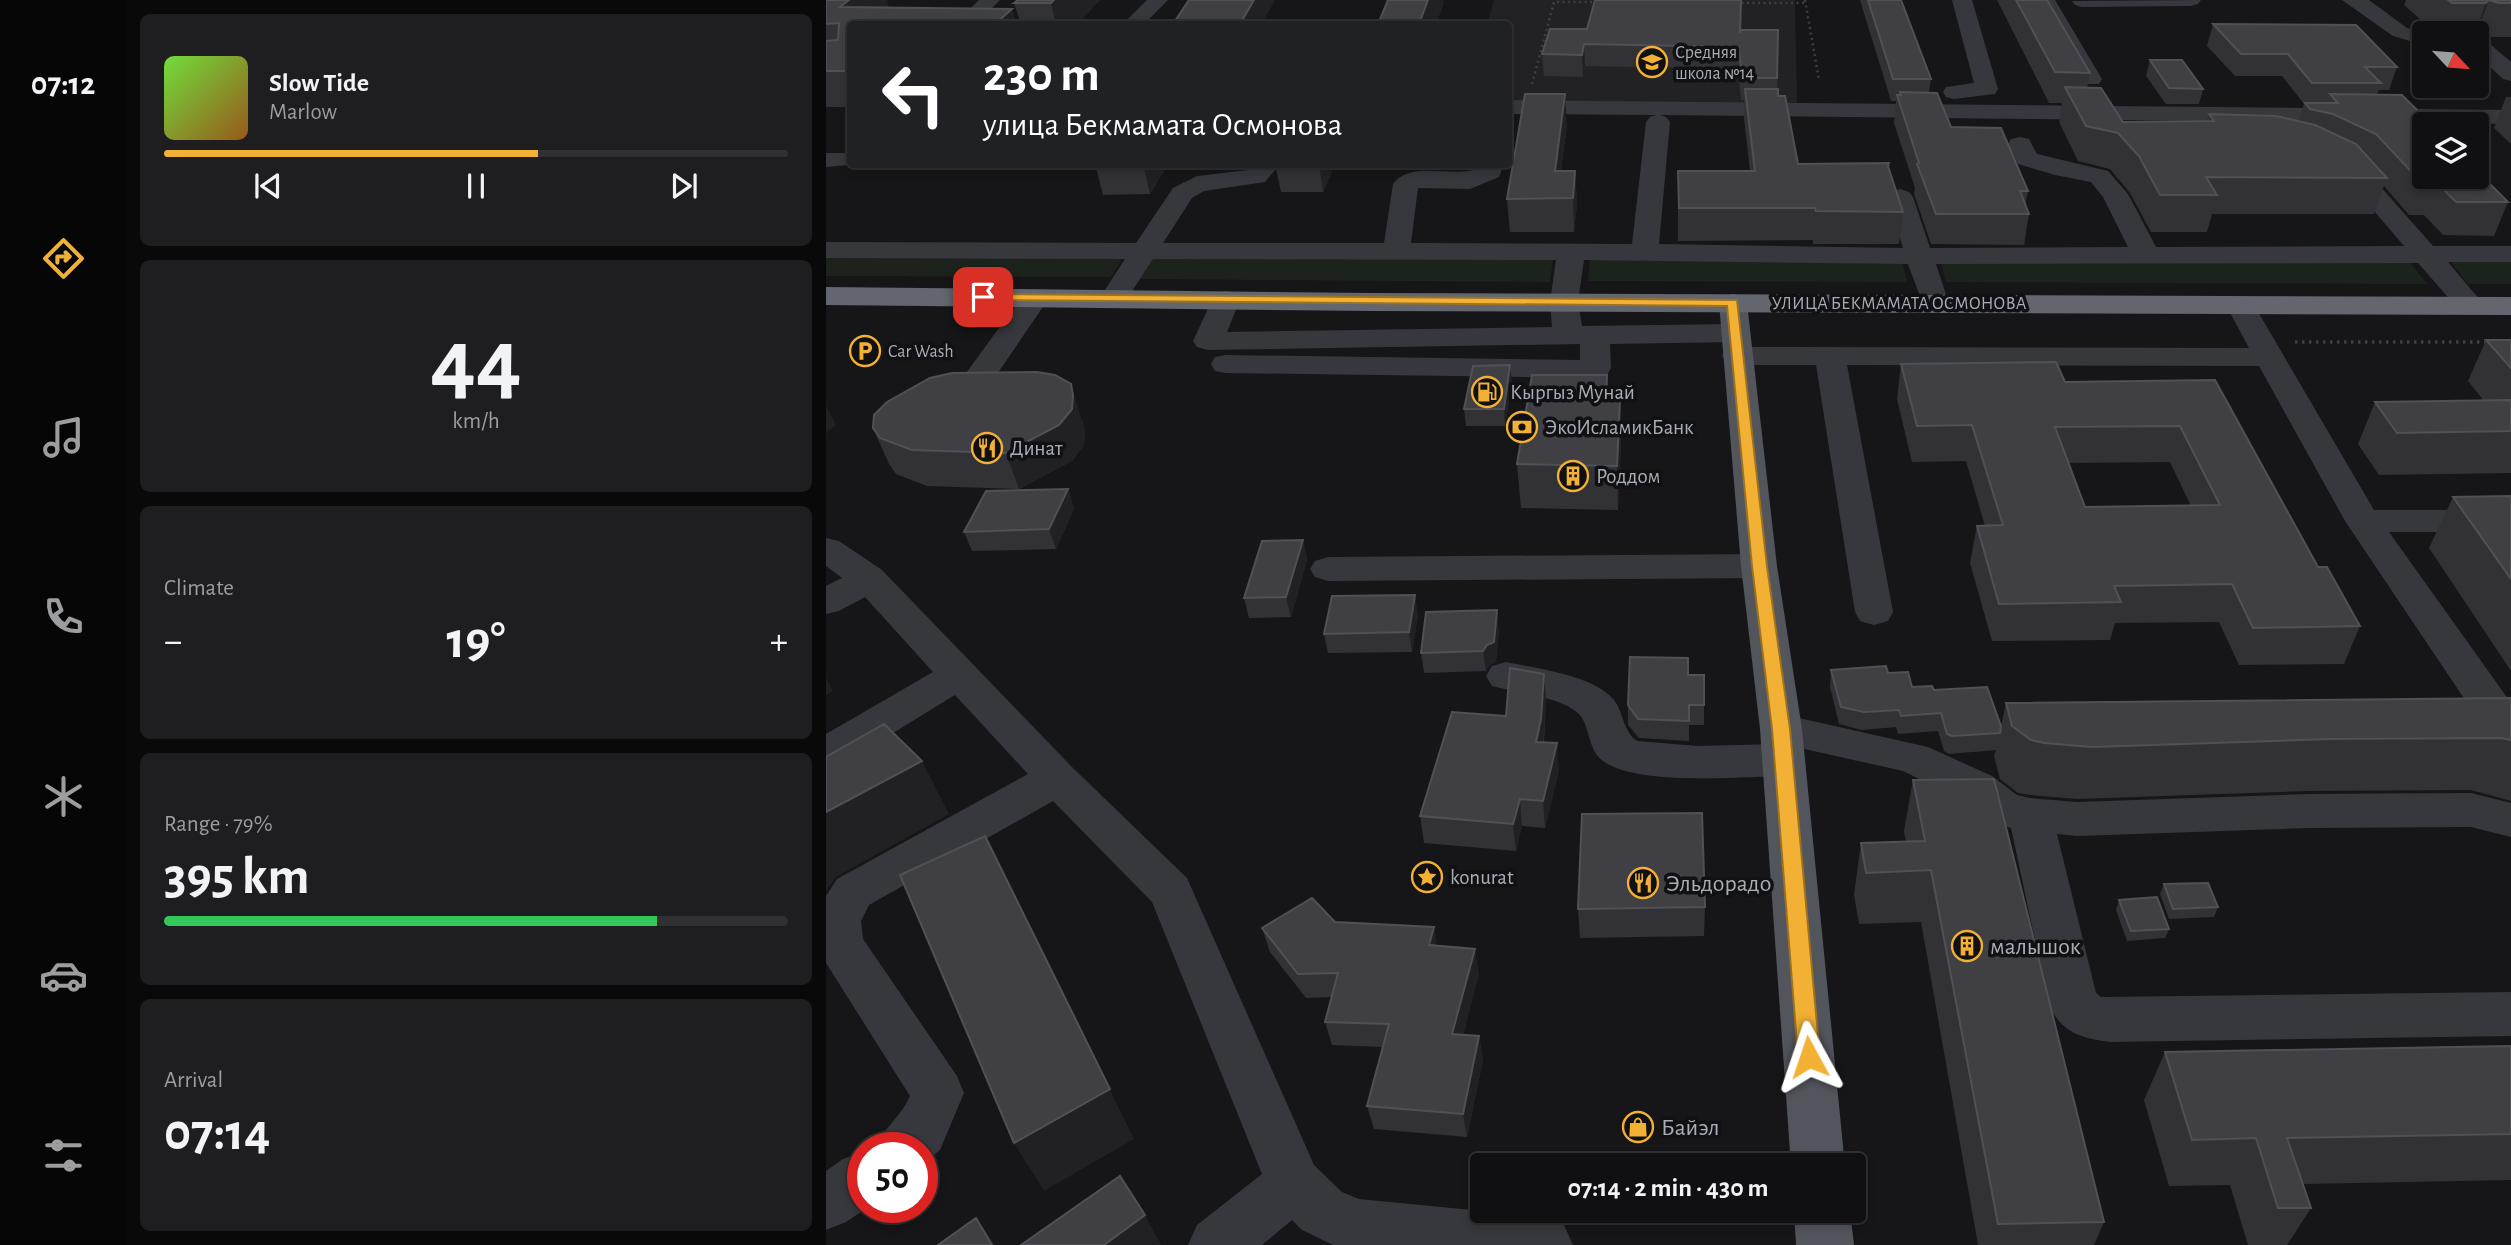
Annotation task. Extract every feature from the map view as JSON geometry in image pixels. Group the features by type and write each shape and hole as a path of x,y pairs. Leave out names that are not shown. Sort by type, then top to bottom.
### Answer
{"highway":[{"name":"УЛИЦА БЕКМАМАТА ОСМОНОВА","path":"826,296 1564,302 1735,331 1935,304 2511,306"}],"main road":[{"path":"1735,331 1759,566 1782,745 1817,1153"},
{"path":"1823,1223 1825,1245"}],"street":[{"path":"968,21 990,0"},
{"path":"1136,21 1158,0"},
{"path":"1954,92 1987,89 1962,0"},
{"path":"2045,0 2091,79"},
{"path":"2082,1 2191,0"},
{"path":"2352,0 2364,5 2400,32 2412,36"},
{"path":"2489,53 2511,74"},
{"path":"1512,107 2511,117"},
{"path":"1645,252 1658,122"},
{"path":"2020,144 2028,159 2054,169 2099,176 2115,194 2146,255"},
{"path":"2313,153 2355,173 2471,306"},
{"path":"826,160 847,160"},
{"path":"1113,299 1182,193 1197,184 1256,177 1264,168"},
{"path":"1396,251 1406,184 1415,179 1470,181 1490,172 1491,168"},
{"path":"1900,197 1935,304"},
{"path":"826,250 1645,252 1920,256 2511,254"},
{"path":"1226,300 1203,353 1212,363 1254,366 1593,369 1596,368 1564,302 1572,252"},
{"path":"979,376 1035,298"},
{"path":"1358,338 1371,302"},
{"path":"2240,304 2363,521 2511,735"},
{"path":"1208,341 1582,337 1735,331 1829,356 2270,357"},
{"path":"1829,356 1874,612"},
{"path":"2363,521 2495,521 2511,525"},
{"path":"826,549 869,579 1057,778 1171,891 1294,1184 1322,1211 1357,1227 1544,1245"},
{"path":"1328,569 1759,566"},
{"path":"826,603 869,579"},
{"path":"826,754 961,674"},
{"path":"1506,676 1587,697 1600,711 1617,750 1641,759 1782,745 1913,758 1977,788 2005,810 2030,815 2077,819 2308,811 2471,810 2511,820"},
{"path":"920,1132 938,1093 833,948 837,920 853,892 1057,778"},
{"path":"2030,815 2074,1004 2090,1017 2110,1020 2511,1014"},
{"path":"1217,1245 1294,1184"},
{"path":"826,1203 847,1189"}],"path":[{"path":"1531,86 1555,2 1610,2"},
{"path":"1735,3 1805,2 1819,80"}],"shaded area":[{"name":"Средняя школа №14","path":"1494,0 1795,0 1797,107 1512,100 1512,21 1488,21"},
{"path":"826,256 1123,257 1111,277 826,276"},
{"path":"1154,256 1553,259 1550,282 1140,279"},
{"path":"1590,258 1902,260 1907,282 1588,281"},
{"path":"1940,259 2409,261 2427,284 1946,282"},
{"path":"2451,262 2511,262 2511,284 2468,284"}],"building":[{"path":"826,0 849,0 840,7 1012,9 998,21 847,21 847,71 826,71 826,41 838,40 839,23 826,24"},
{"path":"1018,0 1054,0 1051,3 1014,3"},
{"path":"1189,0 1254,0 1242,21 1175,21"},
{"path":"1388,0 1428,0 1420,21 1379,21"},
{"path":"1595,0 1741,0 1740,30 1778,30 1777,78 1742,78 1739,47 1584,44 1582,55 1542,54 1550,29 1587,29"},
{"path":"1868,0 1901,0 1931,79 1893,79"},
{"path":"2016,0 2047,0 2090,73 2055,72"},
{"path":"2448,0 2489,0 2486,3 2452,3"},
{"path":"2489,0 2511,0 2511,3 2499,3"},
{"path":"2213,24 2356,25 2397,67 2365,67 2381,83 2312,83 2288,54 2241,54"},
{"path":"2150,60 2182,60 2203,89 2169,88"},
{"path":"2065,87 2101,88 2123,122 2214,121 2209,114 2276,116 2315,125 2356,144 2387,178 2206,177 2217,195 2160,195 2139,156 2118,133 2086,126"},
{"path":"1745,89 1778,89 1778,96 1785,96 1798,164 1889,163 1903,212 1816,211 1815,208 1679,208 1678,171 1755,171"},
{"path":"1900,92 1937,93 1951,127 2001,128 2028,191 2020,191 2029,214 1936,214 1917,164 1919,163 1897,95 1901,95"},
{"path":"1525,94 1565,94 1555,171 1575,171 1573,198 1507,199"},
{"path":"2330,94 2402,95 2419,112 2412,112 2412,172 2376,134 2333,114 2310,109 2305,103 2338,103"},
{"path":"2489,183 2508,202 2456,202 2443,189 2489,189"},
{"path":"2486,340 2511,340 2511,368"},
{"path":"2056,362 2065,382 2215,380 2318,567 2327,567 2360,626 2253,628 2232,584 2114,586 2121,602 1999,604 1977,526 2003,525 1972,425 1917,426 1901,364","holes":["2180,426 2220,505 2085,507 2055,427"]},
{"path":"1510,365 1504,409 1464,409 1473,366"},
{"path":"1037,372 1055,375 1071,384 1072,409 1059,425 1006,453 912,450 880,438 873,428 874,415 887,402 930,378 952,373"},
{"path":"1532,375 1607,375 1606,399 1620,399 1617,466 1517,464"},
{"path":"2511,400 2511,431 2397,433 2375,402"},
{"path":"1068,489 1049,529 964,532 986,491"},
{"path":"2511,496 2511,579 2453,497"},
{"path":"1303,540 1286,597 1244,598 1262,541"},
{"path":"1415,595 1409,632 1324,634 1332,596"},
{"path":"1497,610 1494,642 1487,645 1483,651 1421,653 1426,612"},
{"path":"1630,657 1688,658 1688,675 1704,675 1704,705 1689,705 1689,721 1638,719 1628,705"},
{"path":"1886,666 1888,673 1908,672 1912,687 1932,686 1934,690 1987,687 2001,726 2000,733 1952,736 1947,734 1941,713 1901,716 1899,710 1864,712 1841,707 1831,670"},
{"path":"1510,668 1544,674 1541,719 1536,742 1557,743 1543,801 1520,799 1513,824 1420,816 1452,712 1506,716"},
{"path":"2511,698 2511,740 2331,739 2092,747 2031,740 2012,726 2006,703"},
{"path":"884,724 922,761 826,812 826,757"},
{"name":"малышок","path":"1994,779 2104,1222 1998,1224 1931,870 1866,873 1861,843 1925,841 1913,780"},
{"path":"1702,813 1705,907 1578,909 1582,814"},
{"path":"985,836 1110,1089 1014,1143 900,875"},
{"path":"2208,883 2218,907 2173,909 2164,884"},
{"path":"2157,897 2169,929 2131,931 2119,900"},
{"path":"1312,898 1335,922 1434,927 1429,945 1475,949 1452,1034 1479,1036 1463,1114 1367,1106 1389,1024 1325,1022 1338,973 1298,974 1262,928"},
{"path":"2511,1046 2511,1134 2287,1138 2311,1208 2278,1208 2256,1138 2192,1140 2165,1052"},
{"path":"1120,1176 1145,1215 1104,1245 1021,1245"},
{"path":"976,1218 992,1245 938,1245"}],"place":[{"name":"Средняя школа №14","path":"1652,62"},
{"name":"Car Wash","path":"865,351"},
{"name":"Кыргыз Мунай","path":"1487,392"},
{"name":"ЭкоИсламикБанк","path":"1522,427"},
{"name":"Динат","path":"987,448"},
{"name":"Роддом","path":"1573,476"},
{"name":"konurat","path":"1427,877"},
{"name":"Эльдорадо","path":"1643,883"},
{"name":"малышок","path":"1967,946"},
{"name":"Байэл","path":"1638,1127"}],"route":[{"path":"983,297 1733,303 1759,566 1781,729 1809,1057"}]}
